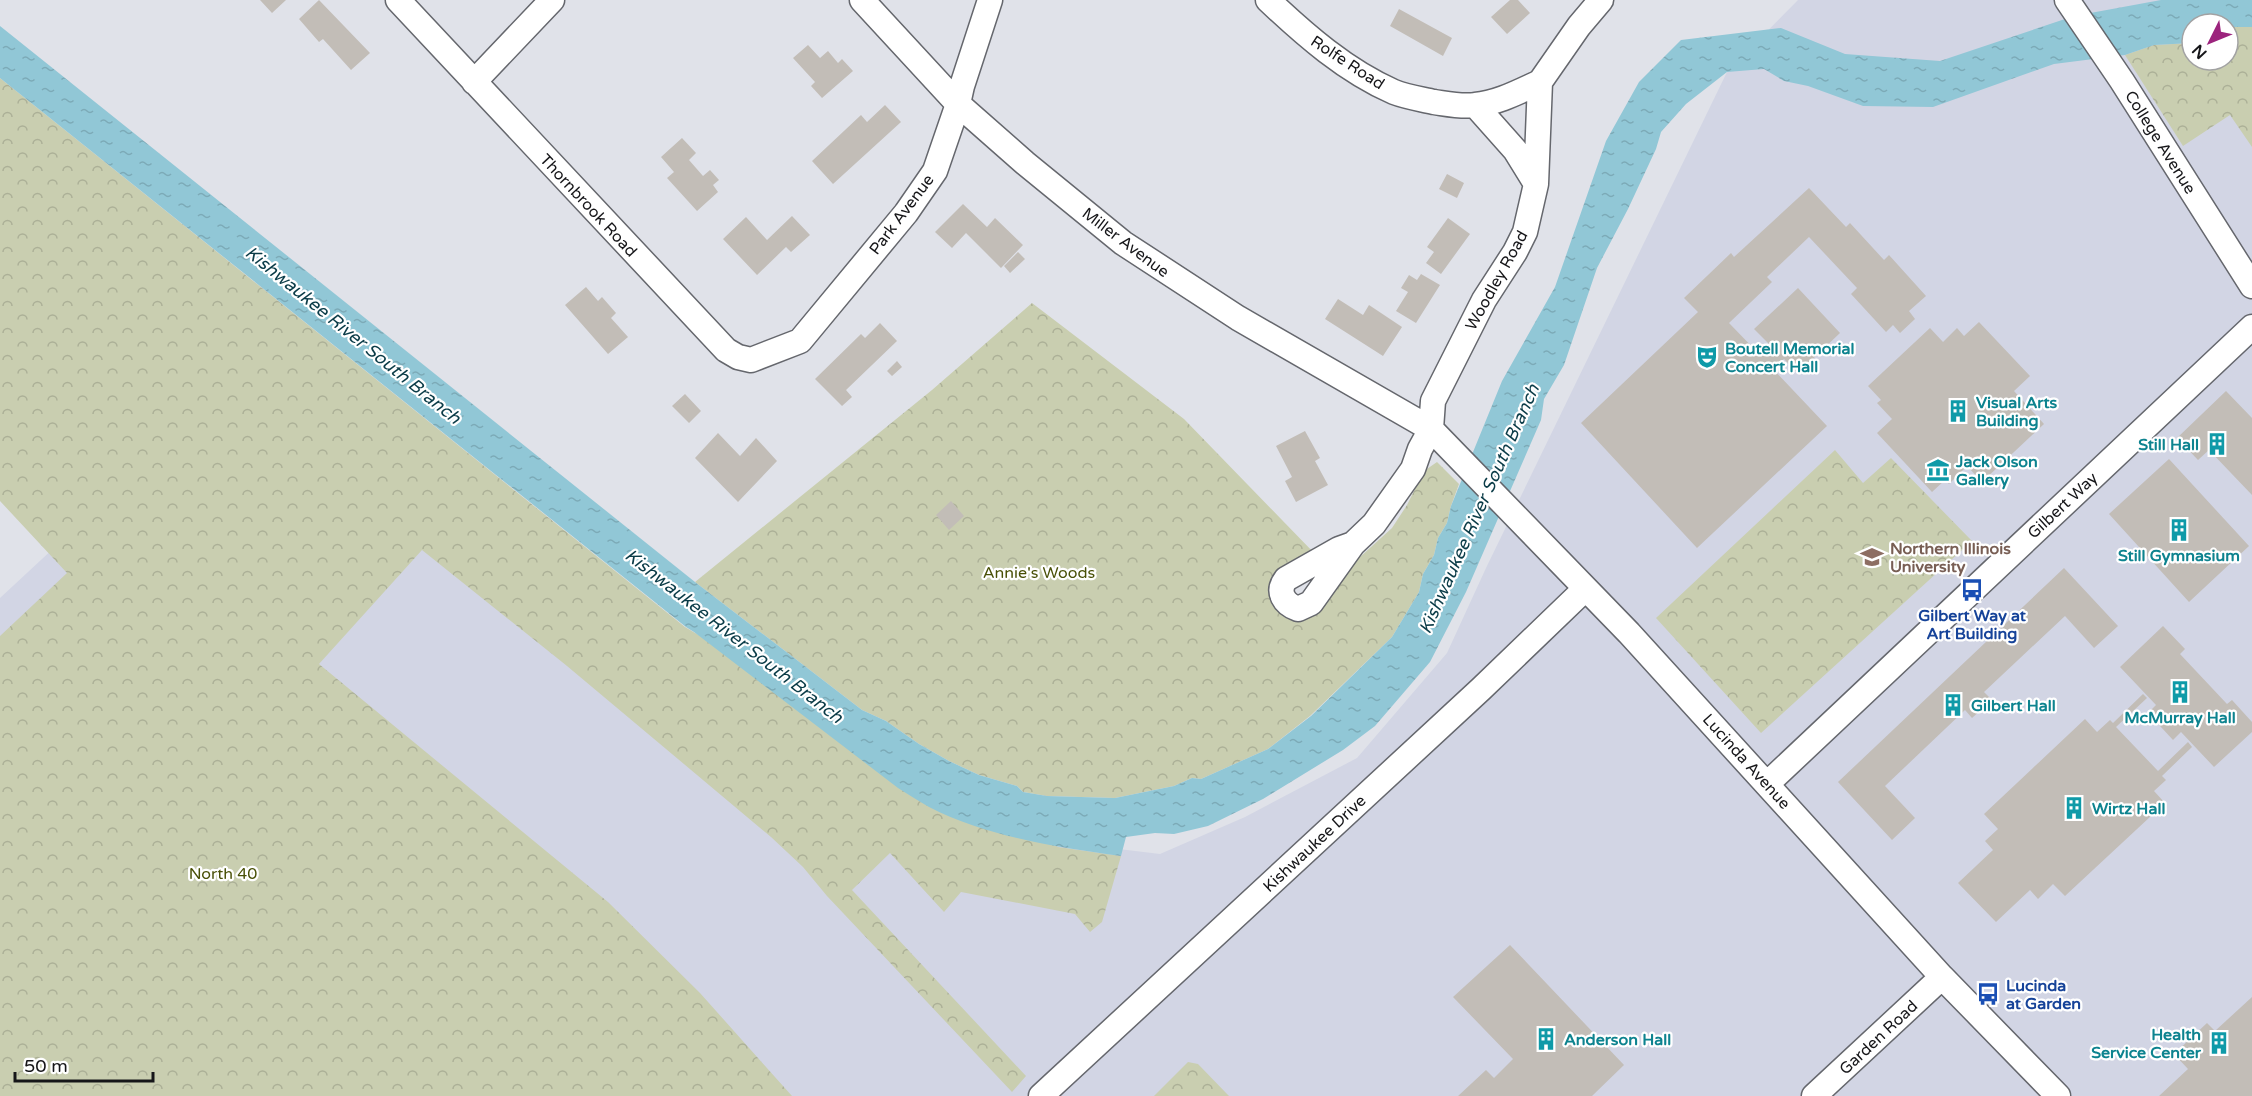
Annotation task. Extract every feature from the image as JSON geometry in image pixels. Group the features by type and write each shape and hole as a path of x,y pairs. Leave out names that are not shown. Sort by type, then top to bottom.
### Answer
{"street":[{"name":"Thornbrook Road","path":"398,0 726,350 738,357 751,360 800,341"},
{"path":"474,82 552,0"},
{"name":"Miller Avenue","path":"862,0 958,104 1025,163 1123,243 1238,318 1431,429"},
{"name":"Park Avenue","path":"800,341 906,213 935,171 990,0"},
{"name":"Rolfe Road","path":"1268,0 1298,29 1325,50 1379,84 1410,97 1446,104 1475,105 1490,103 1540,82"},
{"path":"1540,82 1579,26 1601,0"},
{"name":"College Avenue","path":"2068,1 2113,67 2252,285"},
{"name":"Woodley Road","path":"1431,429 1433,401 1484,300 1520,242 1530,214 1536,184 1540,82"},
{"path":"1475,105 1515,150 1536,184"},
{"name":"Gilbert Way","path":"1767,784 2252,327"},
{"path":"1353,544 1374,524 1392,500 1413,469 1420,449 1431,429"},
{"name":"Lucinda Avenue","path":"1431,429 1637,641 1942,977 2058,1096"},
{"name":"Kishwaukee Drive","path":"1041,1096 1585,589"},
{"name":"Garden Road","path":"1814,1096 1942,977"}],"shaded area":[{"name":"Northern Illinois University","path":"1798,0 2252,0 2252,1096 0,1096 0,598 56,546 0,88 878,805 980,832 1160,854 1245,817 1357,758 1447,653 1727,72"}],"green space":[{"path":"2240,27 2252,27 2252,147 2230,115 2183,146 2125,55 2154,45 2180,44 2180,72 2240,72"},
{"name":"North 40","path":"0,78 685,627 1058,847 1121,856 1102,922 1090,932 1075,914 961,892 944,912 890,853 852,890 1026,1076 1012,1092 827,896 803,867 771,837 567,666 422,550 319,664 608,902 700,993 792,1096 0,1096 0,636 67,573 0,501"},
{"name":"Annie's Woods","path":"1032,303 1184,419 1316,555 1277,605 1329,585 1392,528 1407,505 1424,471 1437,462 1459,484 1447,523 1438,538 1434,555 1423,574 1419,592 1392,637 1310,716 1268,749 1201,779 1192,778 1174,786 1115,798 1047,796 1023,792 1017,786 979,775 949,761 886,721 862,710 695,582 932,390"},
{"path":"1835,450 1863,483 1891,458 1972,541 1761,733 1656,618"},
{"path":"1188,1062 1198,1064 1229,1096 1154,1096"}],"water":[{"name":"Kishwaukee River South Branch","path":"2161,0 2252,0 2252,27 2240,27 2240,12 2180,12 2180,44 2154,45 2125,55 2054,64 1933,107 1863,106 1808,86 1784,81 1764,69 1727,72 1686,104 1661,132 1656,149 1628,209 1597,268 1564,365 1544,399 1541,420 1466,592 1430,662 1375,726 1343,750 1263,799 1208,826 1174,834 1155,833 1126,837 1121,856 1047,844 975,826 929,807 898,788 686,627 0,78 0,26 695,582 862,710 886,721 949,761 979,775 1017,786 1023,792 1047,796 1115,798 1174,786 1192,778 1201,779 1268,749 1311,716 1392,637 1419,592 1423,574 1434,555 1438,538 1447,523 1451,506 1502,381 1555,287 1606,141 1639,82 1681,40 1781,28 1845,54 1940,61 2074,16"}],"building":[{"path":"260,0 286,0 272,13"},
{"path":"319,0 370,53 351,70 323,39 319,42 299,19"},
{"path":"1510,0 1518,0 1530,13 1507,34 1491,17"},
{"path":"1399,9 1452,38 1443,56 1390,26"},
{"path":"808,45 820,58 828,51 838,63 842,59 853,71 822,98 811,86 815,82 793,58"},
{"path":"885,105 901,122 833,184 812,161 861,115 867,122"},
{"path":"682,138 696,153 689,160 703,176 710,170 719,180 713,185 718,192 697,211 667,178 674,172 661,157"},
{"path":"1447,174 1464,183 1457,198 1439,189"},
{"path":"1809,188 1846,227 1850,223 1884,260 1889,255 1926,296 1909,311 1915,319 1900,333 1893,325 1886,332 1851,294 1857,288 1809,237 1767,277 1772,282 1729,323 1761,356 1772,347 1754,329 1798,288 1840,333 1798,373 1784,359 1773,369 1827,426 1697,548 1581,423 1698,312 1684,298 1731,253 1734,257"},
{"path":"963,204 987,227 995,218 1023,245 1001,268 966,233 952,248 935,232"},
{"path":"792,216 810,235 791,252 786,247 757,275 723,239 746,217 767,240"},
{"path":"1448,218 1470,234 1441,274 1426,263 1434,252 1427,247"},
{"path":"1018,252 1025,259 1010,273 1004,266"},
{"path":"1421,274 1440,285 1416,323 1396,311 1408,292 1401,288 1409,275 1417,280"},
{"path":"586,287 598,301 602,297 616,313 611,318 628,337 608,354 565,305"},
{"path":"1338,299 1363,315 1369,305 1402,327 1383,356 1325,319"},
{"name":"Visual Arts Building","path":"1979,322 2030,376 2014,391 2044,424 1982,482 1967,466 1949,484 1945,480 1932,492 1877,433 1892,419 1877,403 1881,400 1868,386 1930,328 1943,342 1957,328 1964,336"},
{"path":"880,323 897,341 846,390 852,397 842,406 815,379 861,334 865,338"},
{"path":"897,361 902,367 892,376 887,371"},
{"name":"Still Hall","path":"2226,391 2252,418 2252,495 2209,450 2198,460 2177,438"},
{"path":"685,394 701,411 689,423 672,406"},
{"path":"1305,431 1320,458 1315,461 1328,485 1296,502 1285,481 1292,477 1276,446"},
{"path":"718,433 740,456 756,438 777,461 738,502 695,458"},
{"name":"Still Gymnasium","path":"2169,459 2249,546 2189,602 2109,514"},
{"path":"951,501 964,516 949,530 936,515"},
{"name":"Gilbert Hall","path":"2064,568 2118,626 2094,648 2065,616 1984,692 1992,700 1972,718 1965,710 1885,786 1915,818 1892,840 1838,782"},
{"name":"McMurray Hall","path":"2163,626 2185,649 2180,654 2227,704 2232,700 2252,722 2252,732 2214,767 2181,732 2173,740 2148,713 2156,705 2120,667"},
{"name":"Wirtz Hall","path":"2143,694 2147,698 2116,727 2158,771 2188,742 2192,747 2162,776 2166,780 2154,791 2165,803 2065,896 2053,884 2038,899 2030,890 1996,922 1958,883 1993,850 1985,841 1998,829 1984,814 2085,719 2097,732 2110,720 2113,723"},
{"name":"Anderson Hall","path":"1510,945 1624,1065 1592,1096 1458,1096 1486,1070 1494,1078 1513,1059 1453,997"},
{"name":"Health Service Center","path":"2252,997 2252,1096 2159,1096 2188,1069 2174,1054 2207,1023 2215,1031"}],"place":[{"name":"Boutell Memorial Concert Hall","path":"1707,357"},
{"name":"Visual Arts Building","path":"1958,411"},
{"name":"Still Hall","path":"2217,444"},
{"name":"Jack Olson Gallery","path":"1938,470"},
{"name":"Still Gymnasium","path":"2179,530"},
{"name":"Northern Illinois University","path":"1872,557"},
{"name":"Gilbert Way at Art Building","path":"1972,590"},
{"name":"McMurray Hall","path":"2180,692"},
{"name":"Gilbert Hall","path":"1953,705"},
{"name":"Wirtz Hall","path":"2074,808"},
{"name":"Lucinda at Garden","path":"1988,994"},
{"name":"Anderson Hall","path":"1546,1039"},
{"name":"Health Service Center","path":"2219,1043"}]}
